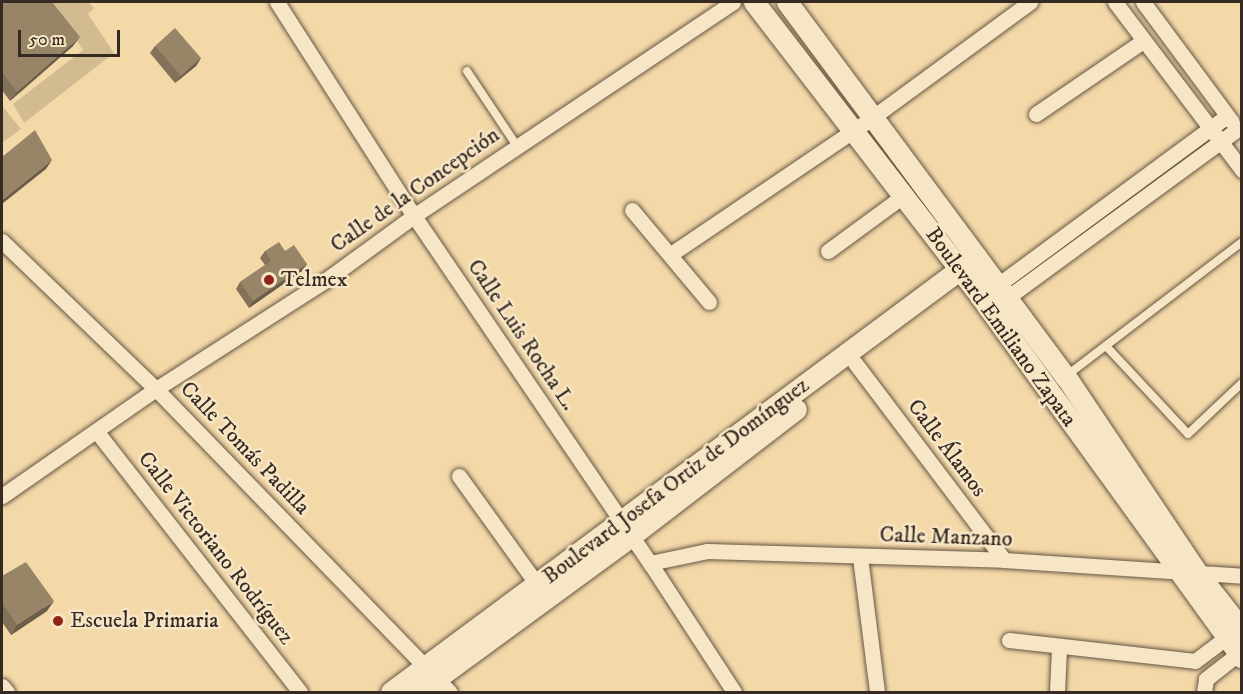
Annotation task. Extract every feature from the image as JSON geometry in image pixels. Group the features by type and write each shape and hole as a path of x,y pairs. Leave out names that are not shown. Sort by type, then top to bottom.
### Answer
{"street":[{"name":"Calle Luis Rocha L.","path":"277,2 414,216 650,563 734,693"},
{"name":"Calle de la Concepción","path":"2,496 156,389 314,288 414,216 733,2"},
{"name":"Boulevard Emiliano Zapata","path":"754,2 964,274 994,297 1066,376 1189,574"},
{"name":"Boulevard Emiliano Zapata","path":"787,2 981,261 994,297 1237,644"},
{"path":"671,254 873,117 1030,2"},
{"path":"1115,2 1242,170"},
{"path":"994,297 1220,141 1240,132 1143,2"},
{"path":"1036,114 1143,41"},
{"path":"994,297 1227,116"},
{"path":"828,251 903,196"},
{"path":"632,210 709,302"},
{"name":"Calle Tomás Padilla","path":"2,241 156,389 437,679"},
{"path":"964,274 981,261"},
{"name":"Boulevard Josefa Ortiz de Domínguez","path":"391,693 437,679 538,586 626,529 855,363 964,274"},
{"name":"Boulevard Josefa Ortiz de Domínguez","path":"418,693 626,529 964,274"},
{"name":"Calle Álamos","path":"855,363 1004,560"},
{"name":"Calle Victoriano Rodríguez","path":"97,432 300,693"},
{"path":"459,476 538,586"},
{"name":"Calle Manzano","path":"650,563 707,551 1004,560 1242,576"},
{"path":"860,557 877,693"},
{"path":"1009,640 1059,648 1195,661 1237,644"},
{"path":"1205,686 1237,644"},
{"path":"1057,693 1059,648"},
{"path":"1195,661 1205,686"},
{"path":"2,686 7,693"}],"lane":[{"path":"467,71 518,146"},
{"path":"1066,376 1242,242"},
{"path":"1106,346 1188,434 1242,383"}],"shaded area":[{"path":"51,2 88,2 94,8 88,14 114,53 24,123 13,104 83,50"},
{"path":"2,106 21,129 2,143"}],"building":[{"path":"2,2 52,2 80,37 17,92 2,72"},
{"path":"175,28 201,58 181,76 155,46"},
{"path":"35,130 52,160 2,200 2,157"},
{"name":"Telmex","path":"279,242 285,251 294,245 307,264 253,301 240,282 271,261 265,251"},
{"path":"26,562 54,601 17,625 2,603 2,576"}],"place":[{"name":"Telmex","path":"269,280"},
{"name":"Escuela Primaria","path":"58,621"}]}
